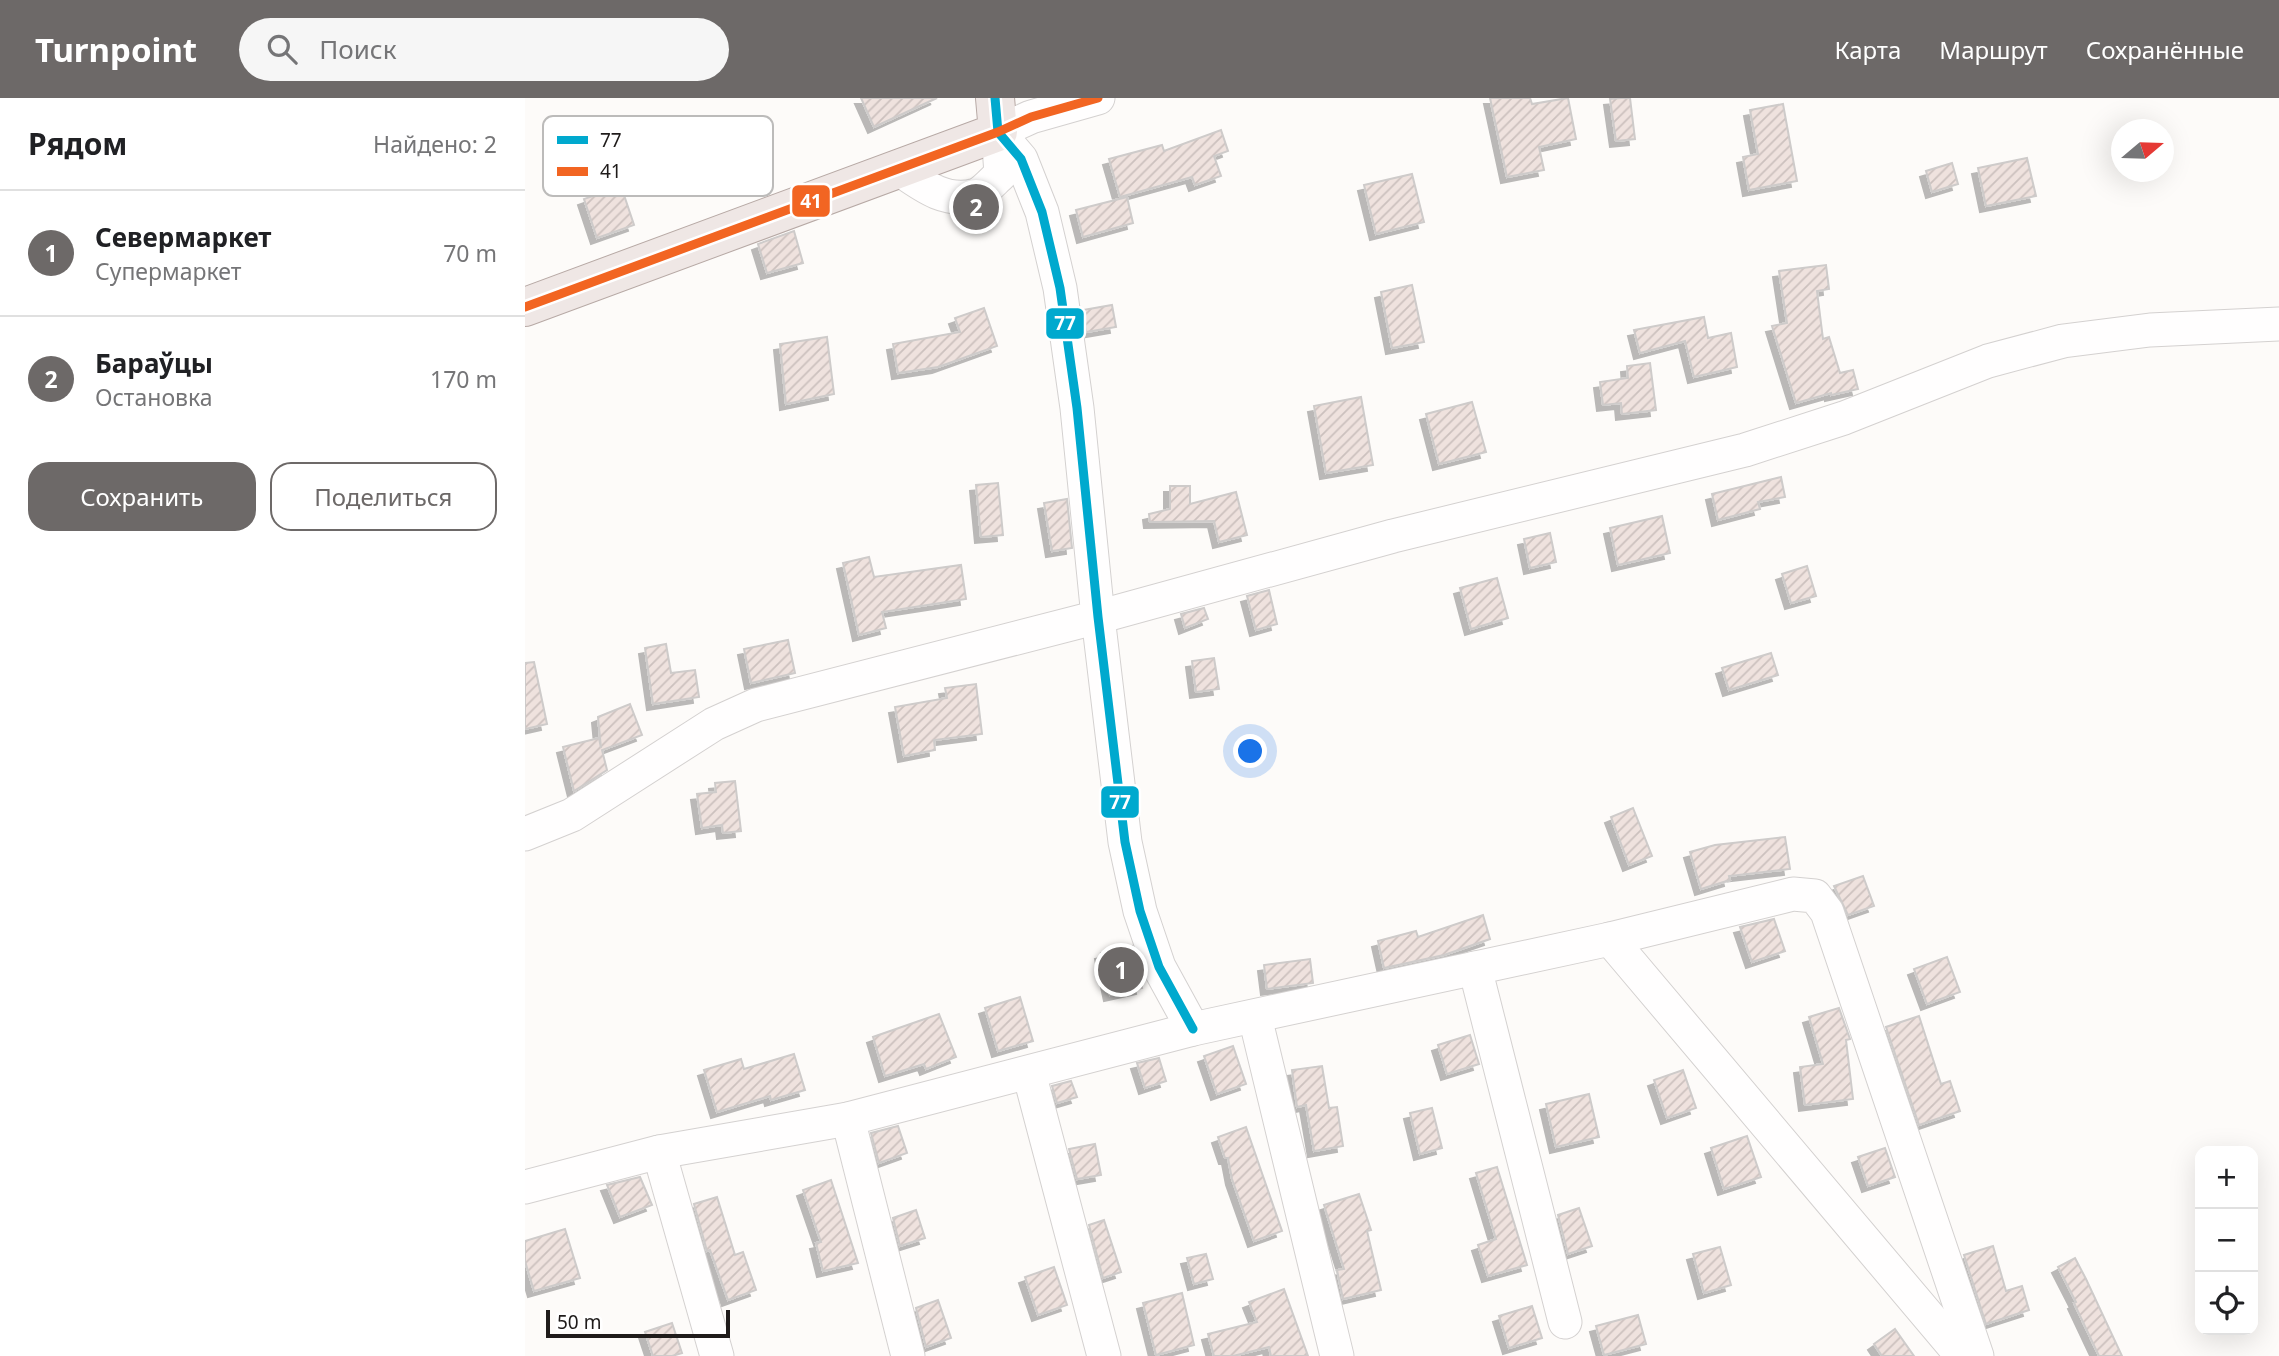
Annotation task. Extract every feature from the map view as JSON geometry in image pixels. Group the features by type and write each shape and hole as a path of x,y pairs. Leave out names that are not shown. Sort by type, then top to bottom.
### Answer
{"main road":[{"path":"525,307 899,169 997,115"}],"street":[{"path":"997,115 1031,117 1098,98"},
{"path":"899,169 929,189 951,197 977,194 1001,174 997,115"},
{"path":"997,115 1021,159 1042,212 1060,288 1077,408 1098,618 1125,842 1140,911 1159,967 1193,1029"},
{"path":"525,834 572,814 714,724 756,705 1098,618 1393,536 1745,450 1844,418 1988,361 2063,341 2150,330 2279,324"},
{"path":"525,1187 659,1152 848,1119 1193,1029 1610,939 1793,894 1815,896 1827,912 1976,1356"},
{"path":"1610,939 1962,1356"},
{"path":"1475,968 1565,1322"},
{"path":"1255,1017 1338,1356"},
{"path":"1028,1073 1104,1356"},
{"path":"848,1119 908,1356"},
{"path":"659,1152 717,1356"}],"building":[{"path":"861,98 937,98 874,127"},
{"path":"1490,98 1530,98 1532,104 1568,98 1576,139 1539,147 1544,170 1507,177"},
{"path":"1630,98 1635,139 1616,141 1610,99"},
{"path":"1783,104 1797,181 1749,190 1743,157 1758,154 1750,110"},
{"path":"1221,130 1228,151 1214,156 1221,176 1195,185 1192,177 1120,197 1109,159 1162,145 1164,151"},
{"path":"2027,158 2036,196 1986,206 1978,168"},
{"path":"1952,163 1958,184 1932,192 1926,171"},
{"path":"1412,174 1424,222 1376,234 1364,185"},
{"path":"593,196 624,196 634,225 597,238 584,199"},
{"path":"1127,197 1133,223 1083,237 1076,210"},
{"path":"794,231 803,263 767,273 758,244"},
{"path":"1826,265 1829,289 1817,291 1823,339 1829,337 1840,373 1853,370 1858,389 1796,403 1772,326 1787,323 1779,271"},
{"path":"1412,285 1424,342 1392,348 1381,292"},
{"path":"1112,305 1116,327 1086,332 1083,310"},
{"path":"984,308 997,346 938,367 898,373 893,344 960,332 955,318"},
{"path":"1704,317 1708,338 1731,333 1737,367 1694,377 1685,341 1640,353 1634,330"},
{"path":"827,337 834,394 786,404 780,344"},
{"path":"1650,363 1656,410 1622,414 1621,403 1603,405 1600,382 1628,378 1627,366"},
{"path":"1361,397 1373,465 1326,473 1314,406"},
{"path":"1472,402 1486,452 1439,464 1426,414"},
{"path":"1781,477 1785,497 1758,502 1760,509 1718,520 1712,494"},
{"path":"998,483 1003,535 981,537 976,485"},
{"path":"1170,486 1190,486 1190,504 1236,492 1247,535 1219,542 1214,521 1150,522 1149,514 1170,509"},
{"path":"1067,499 1072,548 1052,551 1044,503"},
{"path":"1662,516 1670,553 1618,565 1610,528"},
{"path":"1550,533 1556,562 1530,568 1524,539"},
{"path":"869,557 874,577 961,565 966,599 882,612 886,628 859,635 843,563"},
{"path":"1807,566 1816,596 1791,603 1782,574"},
{"path":"1497,578 1508,618 1471,629 1460,588"},
{"path":"1269,590 1277,624 1256,630 1247,596"},
{"path":"1204,608 1208,619 1185,628 1181,614"},
{"path":"788,640 795,673 751,683 744,649"},
{"path":"666,644 671,673 695,670 699,697 653,704 645,648"},
{"path":"1771,653 1778,675 1729,690 1722,668"},
{"path":"1214,658 1219,689 1196,692 1192,661"},
{"path":"534,662 547,724 525,729 525,663"},
{"path":"976,684 982,734 934,740 935,750 904,756 895,707 947,698 945,688"},
{"path":"630,704 642,735 602,750 607,770 574,791 563,747 599,738 601,748 598,717"},
{"path":"735,781 741,831 723,833 722,825 702,828 697,794 716,792 715,783"},
{"path":"1633,808 1652,856 1629,865 1611,817"},
{"path":"1785,837 1790,869 1729,876 1730,880 1701,889 1690,852 1715,845"},
{"path":"1863,876 1874,906 1848,915 1834,886"},
{"path":"1483,915 1490,939 1444,955 1384,968 1378,941 1416,931 1418,937"},
{"path":"1774,919 1785,951 1752,962 1740,927"},
{"path":"1132,946 1142,988 1110,995 1101,953"},
{"path":"1947,957 1960,992 1927,1004 1914,969"},
{"path":"1310,959 1313,983 1267,989 1264,965"},
{"path":"1020,997 1033,1041 998,1051 985,1008"},
{"path":"1839,1008 1850,1039 1846,1040 1853,1099 1805,1105 1800,1067 1823,1064 1809,1017"},
{"path":"939,1014 956,1057 926,1069 924,1064 885,1076 873,1037"},
{"path":"1919,1016 1941,1084 1950,1081 1960,1111 1919,1125 1886,1027"},
{"path":"1470,1035 1479,1064 1447,1074 1438,1045"},
{"path":"1233,1046 1246,1084 1217,1094 1204,1056"},
{"path":"794,1054 805,1090 771,1100 770,1096 717,1112 704,1070 741,1059 744,1069"},
{"path":"1159,1058 1166,1081 1145,1088 1137,1063"},
{"path":"1322,1066 1329,1108 1337,1107 1343,1146 1314,1151 1306,1105 1297,1107 1292,1070"},
{"path":"1683,1070 1696,1108 1667,1118 1654,1080"},
{"path":"1071,1081 1077,1097 1057,1103 1052,1086"},
{"path":"1589,1094 1599,1137 1556,1147 1546,1104"},
{"path":"1432,1108 1442,1148 1420,1154 1410,1113"},
{"path":"898,1126 907,1153 879,1163 871,1133"},
{"path":"1246,1127 1282,1231 1254,1241 1232,1179 1228,1158 1225,1158 1218,1137"},
{"path":"1747,1136 1761,1177 1724,1189 1711,1148"},
{"path":"1095,1144 1101,1175 1077,1179 1069,1149"},
{"path":"1885,1148 1895,1177 1868,1186 1858,1157"},
{"path":"1497,1167 1527,1265 1488,1276 1478,1245 1496,1239 1476,1173"},
{"path":"640,1177 652,1205 620,1217 607,1185"},
{"path":"831,1180 858,1263 823,1271 816,1243 821,1242 803,1190"},
{"path":"1359,1194 1371,1230 1367,1231 1381,1290 1343,1299 1337,1270 1344,1269 1324,1205"},
{"path":"717,1197 735,1255 743,1252 756,1290 728,1300 710,1250 707,1251 694,1204"},
{"path":"1579,1208 1592,1246 1568,1254 1558,1215"},
{"path":"916,1210 925,1238 900,1246 893,1218"},
{"path":"1104,1220 1121,1272 1103,1278 1089,1225"},
{"path":"565,1229 580,1278 534,1291 525,1261 525,1241"},
{"path":"1993,1246 2006,1291 2022,1286 2029,1310 1986,1324 1964,1255"},
{"path":"1720,1247 1731,1285 1704,1293 1693,1254"},
{"path":"1206,1254 1213,1279 1194,1284 1187,1258"},
{"path":"2075,1258 2122,1356 2099,1356 2058,1267"},
{"path":"1054,1267 1067,1305 1038,1315 1025,1277"},
{"path":"1284,1289 1308,1356 1271,1356 1269,1347 1233,1356 1214,1356 1208,1334 1257,1322 1249,1302"},
{"path":"1182,1293 1194,1345 1156,1355 1143,1303"},
{"path":"938,1300 951,1338 926,1347 916,1308"},
{"path":"1532,1306 1542,1338 1509,1348 1499,1316"},
{"path":"1638,1315 1646,1344 1604,1355 1596,1326"},
{"path":"672,1323 682,1353 653,1356 645,1332"},
{"path":"1895,1329 1914,1356 1882,1356 1874,1344"}],"transit line":[{"name":"77","path":"995,98 998,132 1021,159 1042,212 1060,288 1077,408 1098,617 1125,842 1140,911 1159,967 1193,1029"},
{"name":"41","path":"525,307 998,132 1031,117 1098,98"}],"place":[{"name":"Бараўцы","path":"976,207"},
{"name":"Севермаркет","path":"1121,970"}]}
